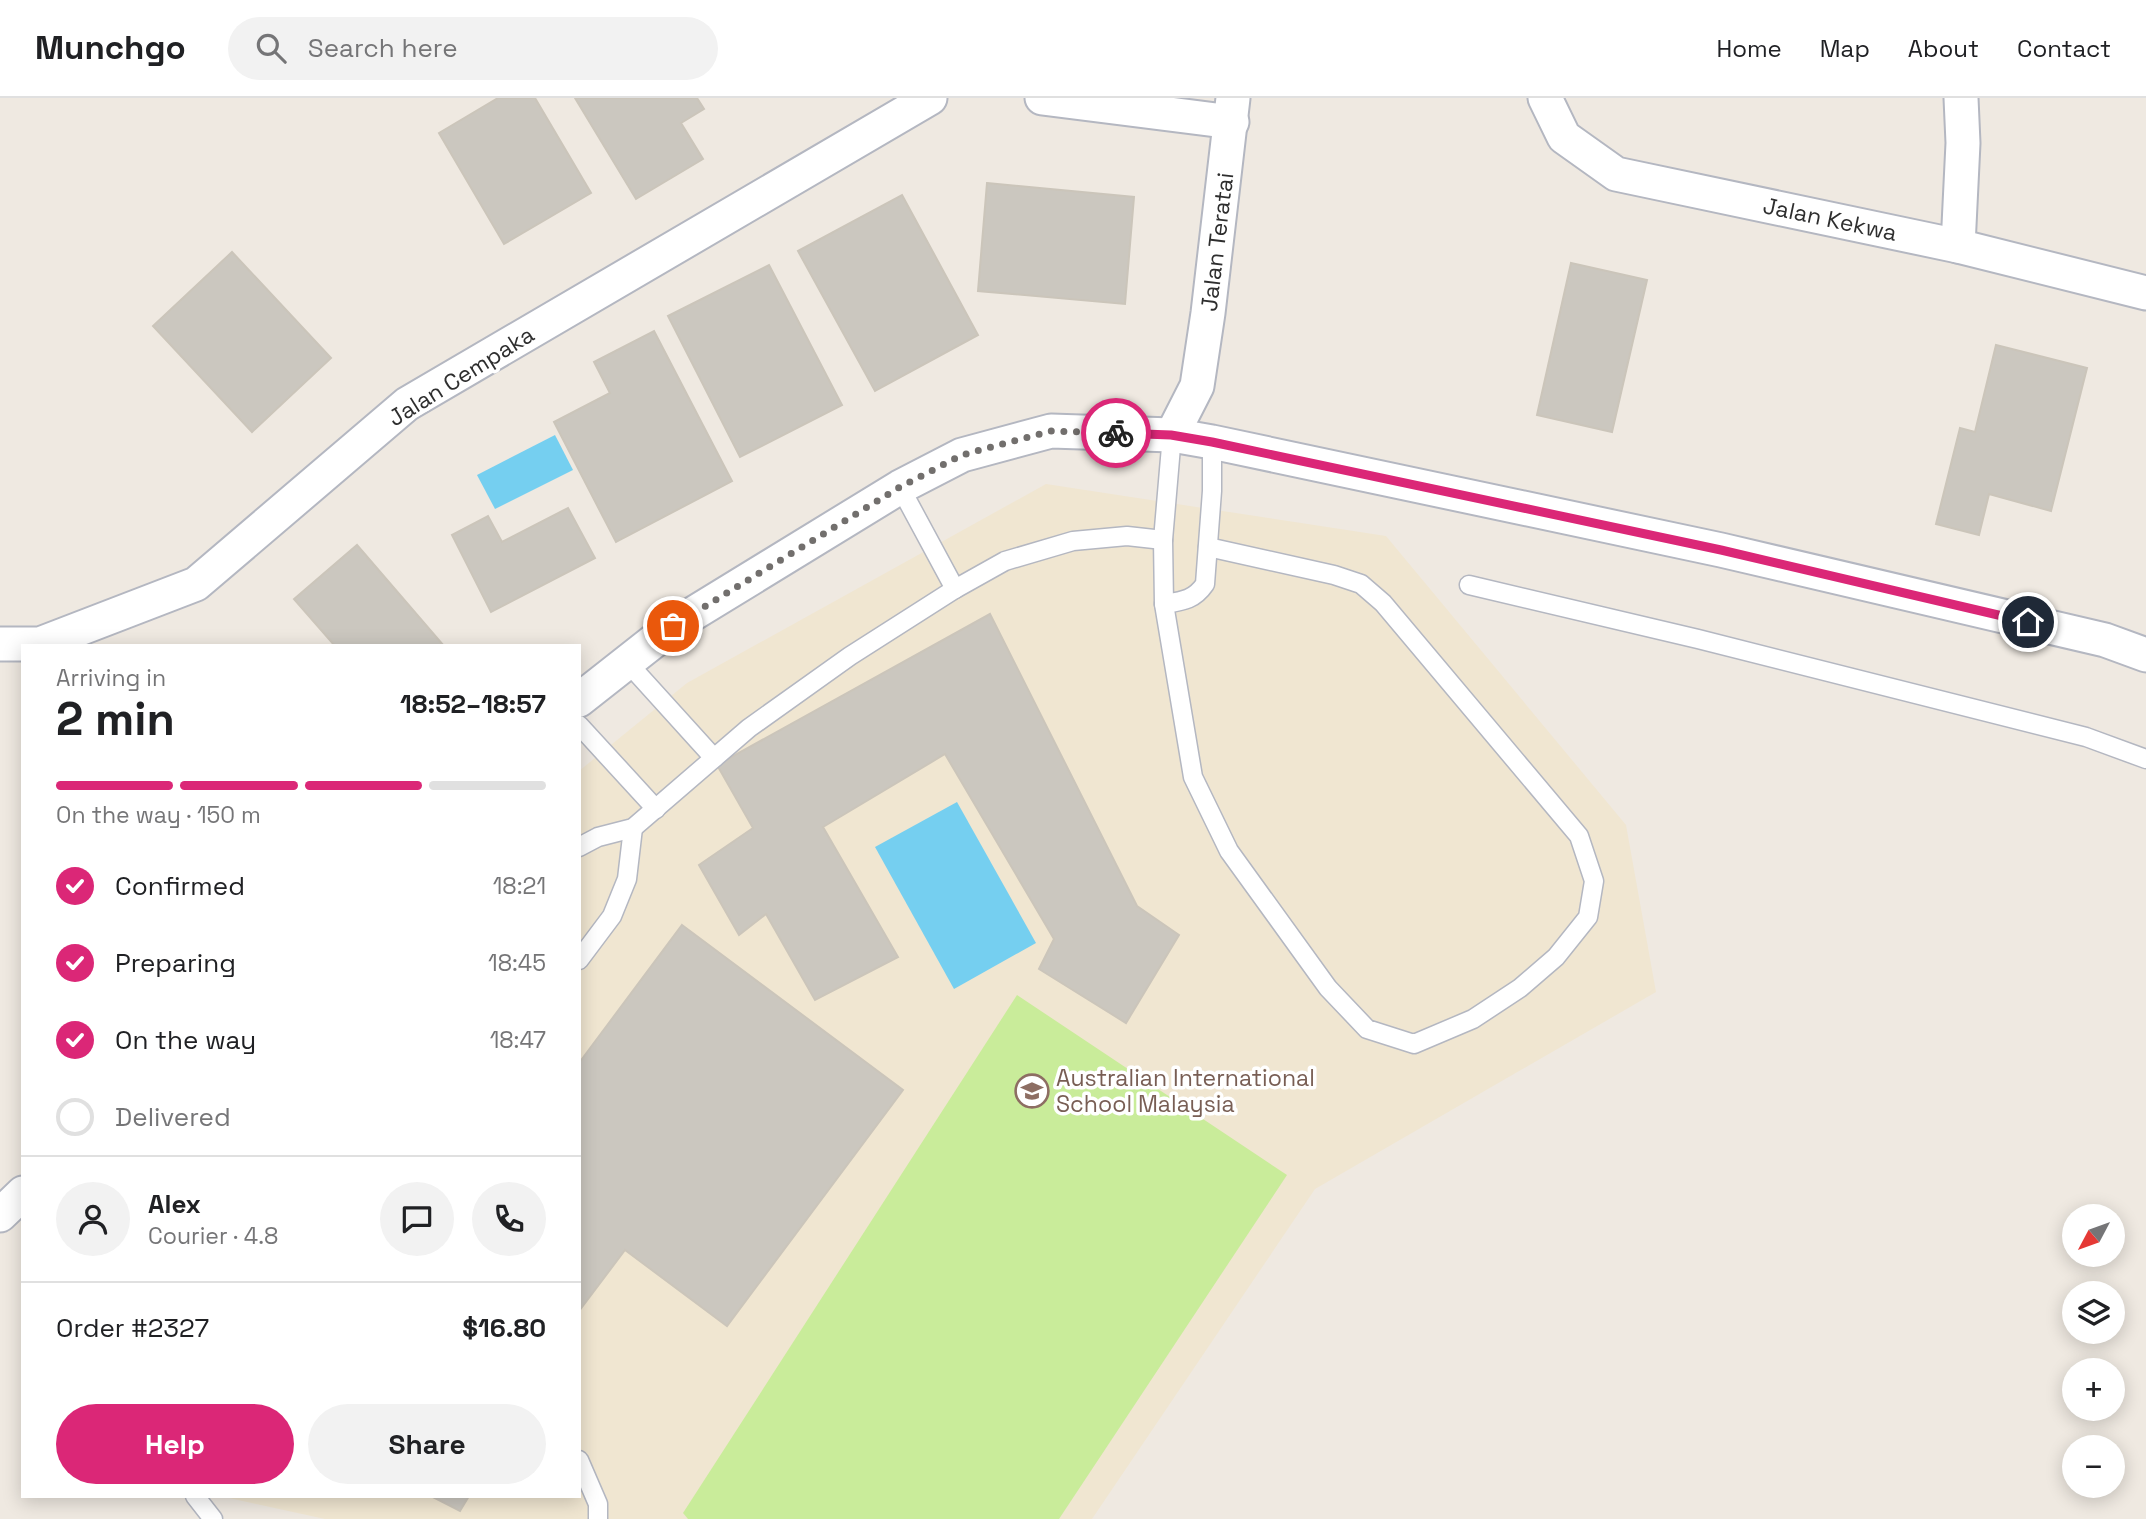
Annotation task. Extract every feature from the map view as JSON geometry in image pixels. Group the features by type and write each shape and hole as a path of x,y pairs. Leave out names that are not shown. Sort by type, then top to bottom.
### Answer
{"street":[{"name":"Jalan Cempaka","path":"0,644 40,644 196,584 407,404 930,98"},
{"path":"1042,98 1232,110"},
{"name":"Jalan Kekwa","path":"1545,98 1564,136 1616,174 1958,246 2146,293"},
{"path":"1958,246 1961,98"},
{"name":"Jalan Teratai","path":"1171,435 1197,386 1232,110"},
{"name":"Jalan Teratai","path":"1197,386 1212,442"},
{"path":"581,697 673,626 900,487 962,455 1051,431 1171,435 1212,442 1721,550 2105,640 2146,654"},
{"path":"0,1215 21,1195"}],"lane":[{"path":"1171,435 1163,540 1164,604 1193,777 1229,851 1328,988 1367,1029 1414,1044 1473,1019 1520,988 1556,957 1588,916 1594,881 1579,836 1392,614 1360,584 1334,575 1208,547"},
{"path":"1164,604 1187,601 1198,594 1205,584 1212,442"},
{"path":"900,487 955,589"},
{"path":"581,846 598,836 633,828 748,728 850,656 1004,561 1073,541 1127,536 1163,540"},
{"path":"1469,585 1698,639 2073,734 2146,759"},
{"path":"627,662 714,758"},
{"path":"581,726 656,809"},
{"path":"581,957 612,916 627,879 633,828"},
{"path":"581,1465 598,1504 598,1519"},
{"path":"197,1498 213,1519"}],"shaded area":[{"name":"Australian International School Malaysia","path":"1046,484 1386,536 1626,825 1656,992 1315,1189 1092,1519 325,1519 229,1498 581,1498 581,769 687,683"}],"green space":[{"path":"1017,995 1287,1175 1059,1519 688,1519 683,1513"}],"water":[{"path":"555,435 573,470 495,509 477,475"},
{"path":"957,802 1036,943 954,989 875,847"}],"building":[{"path":"498,98 535,98 591,193 504,244 439,133"},
{"path":"575,98 697,98 704,109 681,123 703,159 636,199"},
{"path":"987,183 1134,197 1125,304 978,291"},
{"path":"902,195 978,335 875,391 798,251"},
{"path":"232,252 331,358 252,432 153,326"},
{"path":"1571,263 1647,280 1612,432 1537,415"},
{"path":"769,265 842,405 740,457 668,316"},
{"path":"654,331 732,481 616,542 554,422 610,393 594,362"},
{"path":"1996,345 2087,368 2051,511 1989,494 1979,535 1936,524 1960,428 1975,432"},
{"path":"568,508 595,558 491,612 452,535 488,516 502,542"},
{"path":"357,545 442,644 333,644 294,599"},
{"path":"990,614 1137,906 1179,935 1126,1023 1039,969 1054,939 945,754 823,827 898,957 815,1000 766,914 739,935 699,865 753,828 717,765"},
{"path":"682,925 903,1090 727,1326 625,1250 581,1308 581,1060"},
{"path":"435,1498 468,1498 460,1511"}],"way so far":[{"path":"673,626 900,487 962,455 1051,431 1116,433"}],"place":[{"name":"Australian International School Malaysia","path":"1032,1091"}],"route":[{"path":"1116,433 1171,435 1212,442 1721,550 2028,622"}]}
